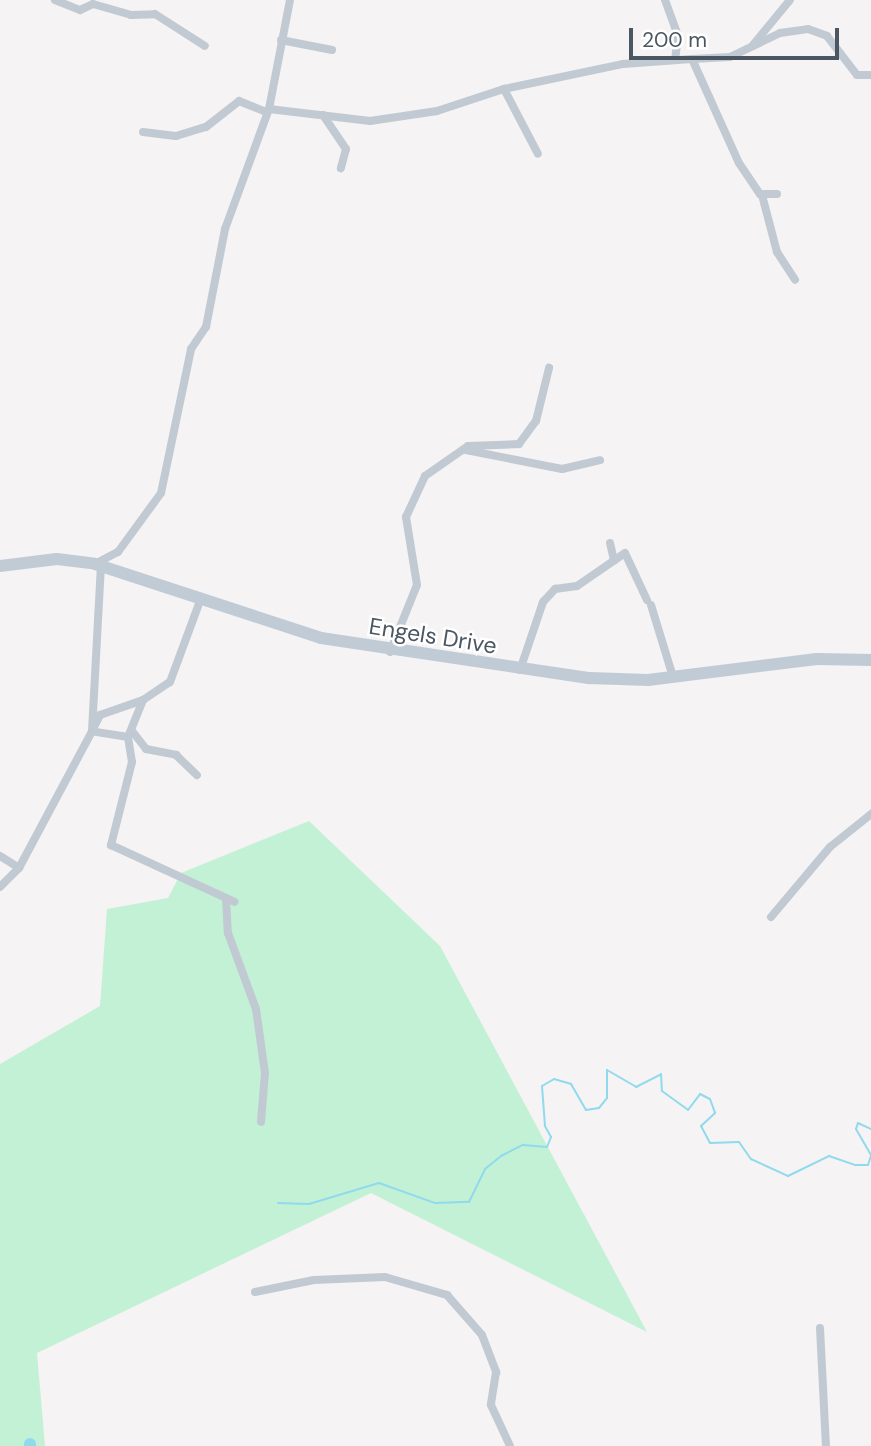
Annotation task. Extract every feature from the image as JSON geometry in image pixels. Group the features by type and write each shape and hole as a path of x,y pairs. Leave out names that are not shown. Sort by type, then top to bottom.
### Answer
{"street":[{"path":"55,0 80,10 93,4 131,15 155,14 205,46"},
{"path":"92,731 98,564 118,552 161,493 191,349 206,327 225,229 267,111 290,0"},
{"path":"665,0 678,36 675,60"},
{"path":"751,47 790,0"},
{"path":"143,132 159,137 206,127 239,101 267,111 370,121 437,111 504,89 623,64 730,57 780,33 814,30 838,46 857,75 871,75"},
{"path":"281,40 332,50"},
{"path":"692,60 718,107 737,160 762,195 777,252 795,280"},
{"path":"504,89 538,154"},
{"path":"323,115 346,149 341,168"},
{"path":"762,195 777,194"},
{"path":"390,652 417,585 406,517 425,476 463,449 519,444 536,421 550,368"},
{"path":"463,449 562,468 600,460"},
{"path":"610,543 614,561"},
{"path":"520,670 542,602 555,589 578,586 625,553 649,602 673,677"},
{"name":"Engels Drive","path":"0,566 57,559 98,564 283,628 390,652 520,670 626,680 673,677 817,659 871,660"},
{"path":"0,887 19,868 100,715 143,700 170,682 200,601"},
{"path":"143,700 130,734 132,762 111,845 235,902"},
{"path":"92,731 130,734 146,749 176,755 197,775"},
{"path":"771,918 830,848 871,814"},
{"path":"0,856 19,868"},
{"path":"226,898 228,933 256,1009 265,1073 261,1122"},
{"path":"255,1292 314,1280 385,1277 447,1295 482,1335 496,1372 491,1405 510,1446"},
{"path":"820,1328 826,1446"}],"green space":[{"path":"309,821 440,946 647,1332 371,1193 37,1353 45,1446 0,1446 0,1064 100,1006 107,909 168,898 181,873"}],"waterway":[{"path":"278,1203 309,1204 379,1183 435,1203 469,1202 485,1169 501,1156 523,1145 547,1147 551,1137 545,1126 542,1086 554,1079 571,1084 586,1110 599,1108 607,1098 607,1070 636,1087 661,1074 662,1091 688,1110 700,1094 710,1099 715,1113 701,1126 710,1143 739,1142 751,1159 788,1176 829,1156 855,1165 868,1165 871,1156"},
{"path":"871,1129 858,1123 856,1129 871,1155"}]}
